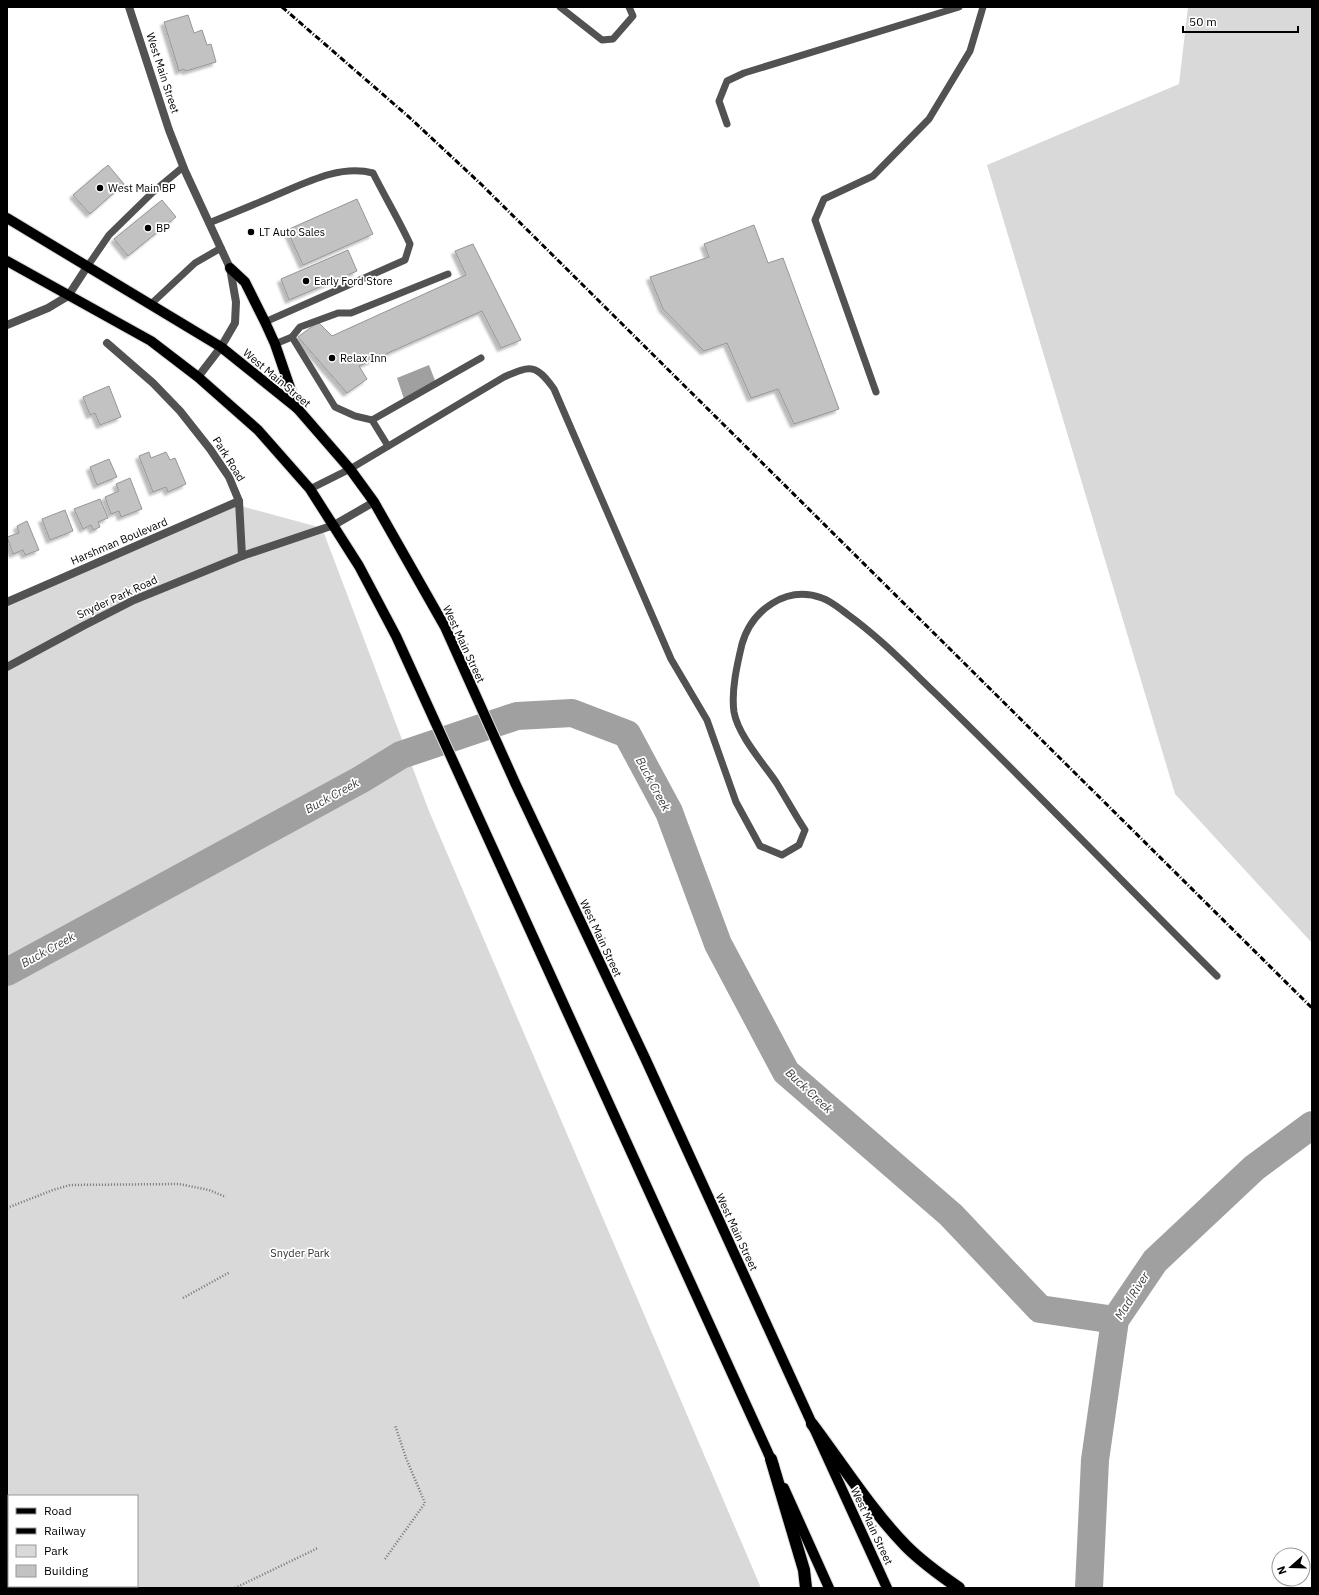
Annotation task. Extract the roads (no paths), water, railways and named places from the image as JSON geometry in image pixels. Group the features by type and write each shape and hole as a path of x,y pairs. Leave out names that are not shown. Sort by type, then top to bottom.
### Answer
{"highway":[{"path":"812,1424 884,1521 906,1546 930,1568 959,1588"},
{"path":"771,1459 804,1570 806,1588"}],"main road":[{"path":"7,218 221,347"},
{"path":"7,261 150,341 198,378 258,430 310,489 334,524 359,566 396,636 830,1588"},
{"path":"230,268 245,282 275,344 297,408"},
{"name":"West Main Street","path":"221,347 297,408 350,470 374,502 445,627 516,785 645,1058 887,1588"}],"street":[{"name":"West Main Street","path":"129,7 169,130 183,167 230,268 236,302 235,323 221,347 198,378"},
{"path":"7,325 48,308 68,296 87,267"},
{"name":"Park Road","path":"107,344 153,383 180,411 214,454 229,477 239,501 242,556"},
{"name":"Harshman Boulevard","path":"7,602 239,501"},
{"path":"242,556 334,524 374,502"},
{"name":"Snyder Park Road","path":"7,667 134,600 203,570 242,556"}],"lane":[{"path":"560,7 602,40 613,38 632,16 630,7"},
{"path":"727,124 719,101 727,81 744,73 959,7"},
{"path":"876,392 815,220 824,199 873,176 929,120 970,51 984,7"},
{"path":"87,267 109,235 153,192 183,167"},
{"path":"209,223 314,180 341,172 362,170 373,172 386,199 399,219 410,244 405,260 264,322"},
{"path":"151,304 195,263 221,248"},
{"path":"275,344 292,337 300,326 338,313 351,313 448,274"},
{"path":"292,337 335,407 355,416 372,420 481,358"},
{"path":"310,489 350,470 504,377 523,368 530,367 539,371 554,389 671,658 707,720 736,802 760,846 782,855 799,844 805,830 777,784 738,726 734,713 734,694 739,656 744,639 753,621 764,609 776,601 790,595 807,595 822,598 836,605 870,630 970,727 1216,976"},
{"path":"372,420 388,446"}],"waterway":[{"name":"Buck Creek","path":"7,972 360,780 401,755 517,716 572,713 627,734 669,812 718,944 786,1072 951,1215 1040,1309 1115,1320"},
{"name":"Mad River","path":"1089,1588 1095,1460 1115,1320 1155,1261 1254,1168 1312,1125"}],"railway":[{"path":"282,7 409,117 483,186 1312,1008"}],"place":[{"name":"West Main BP","path":"100,188"},
{"name":"BP","path":"148,228"},
{"name":"LT Auto Sales","path":"251,232"},
{"name":"Early Ford Store","path":"306,281"},
{"name":"Relax Inn","path":"332,358"}],"park label":[{"name":"Snyder Park","path":"300,1253"}]}
